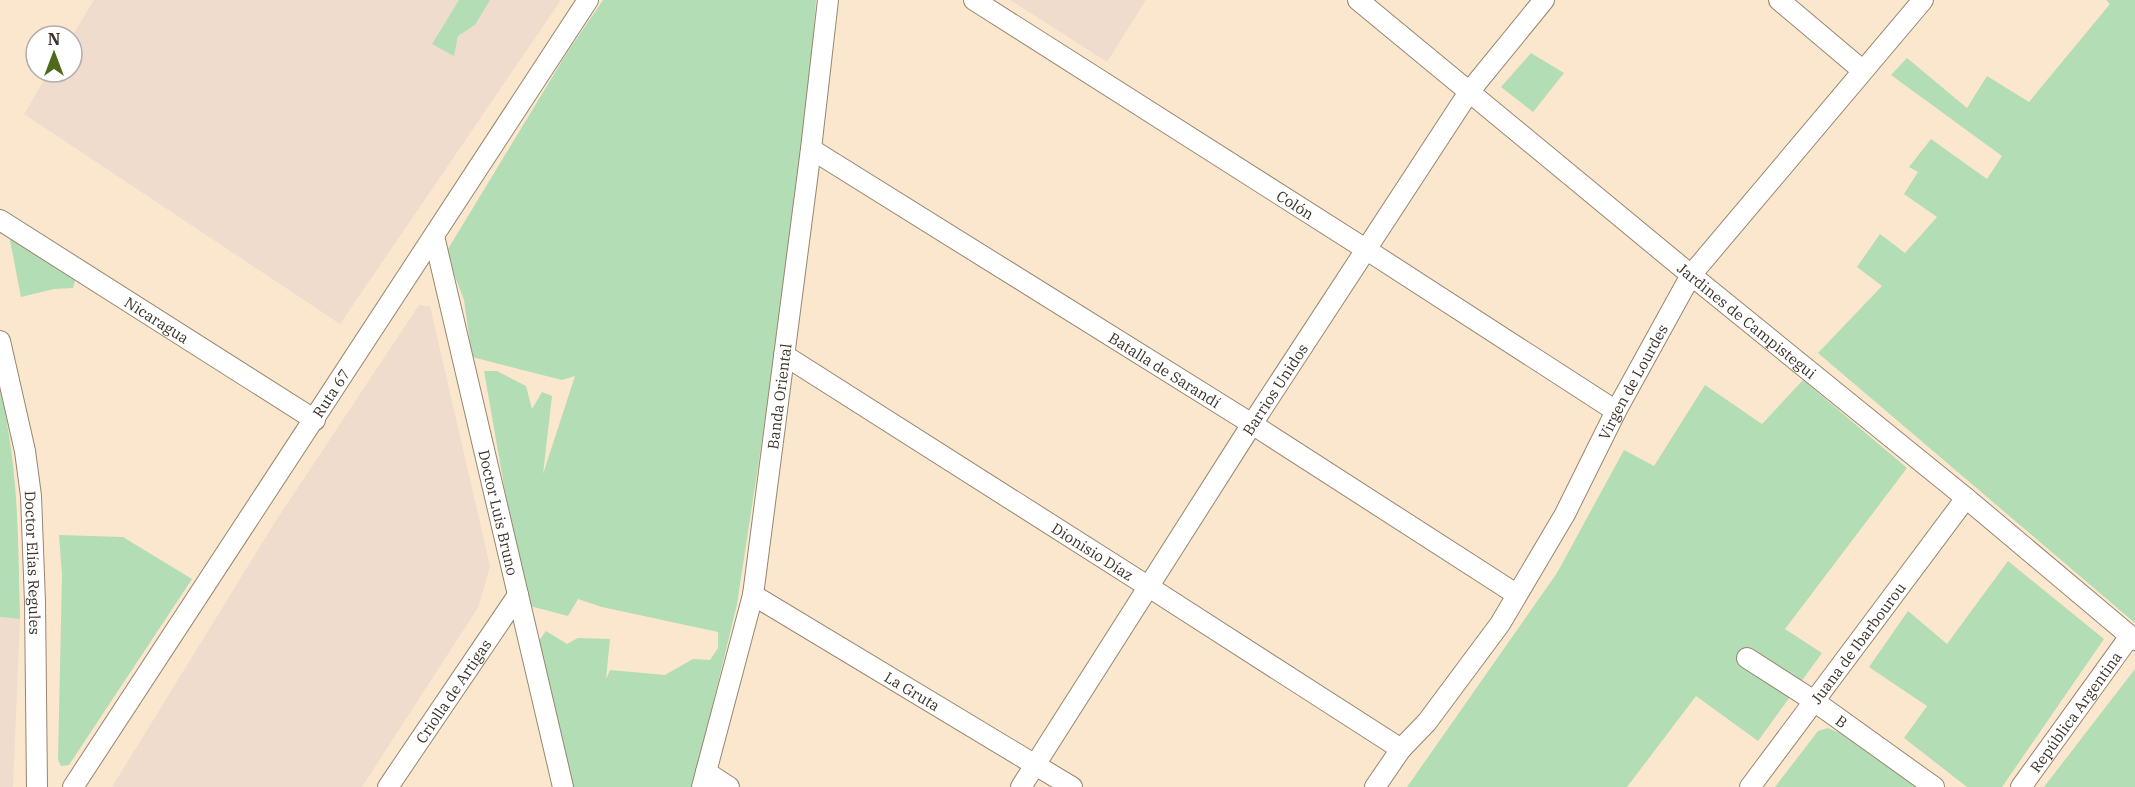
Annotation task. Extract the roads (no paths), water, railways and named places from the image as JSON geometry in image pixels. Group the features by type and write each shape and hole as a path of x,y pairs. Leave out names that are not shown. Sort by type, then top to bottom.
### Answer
{"street":[{"name":"Ruta 67","path":"73,787 588,0"},
{"name":"Banda Oriental","path":"704,780 753,595 828,0"},
{"name":"Colón","path":"974,0 1616,411"},
{"name":"Jardines de Campistegui","path":"1358,0 1966,498 2133,638"},
{"name":"Barrios Unidos","path":"1021,787 1252,424 1469,92 1544,0"},
{"path":"1779,0 1863,70"},
{"name":"Virgen de Lourdes","path":"1375,787 1401,750 1427,722 1494,633 1565,514 1616,411 1691,275 1923,0"},
{"name":"Batalla de Sarandí","path":"811,149 1252,424 1516,594"},
{"name":"Nicaragua","path":"0,220 315,420"},
{"name":"Doctor Luis Bruno","path":"434,236 563,787"},
{"name":"Doctor Elías Regules","path":"0,341 26,451 31,496 35,602 37,787"},
{"name":"Dionisio Díaz","path":"784,355 1401,750"},
{"name":"Juana de Ibarbourou","path":"1750,787 1966,498"},
{"name":"Criolla de Artigas","path":"388,787 518,595"},
{"name":"La Gruta","path":"753,595 1072,787"},
{"name":"República Argentina","path":"2021,787 2133,638"},
{"name":"B","path":"1747,658 1814,701 1934,787"},
{"path":"704,780 729,787"}]}
